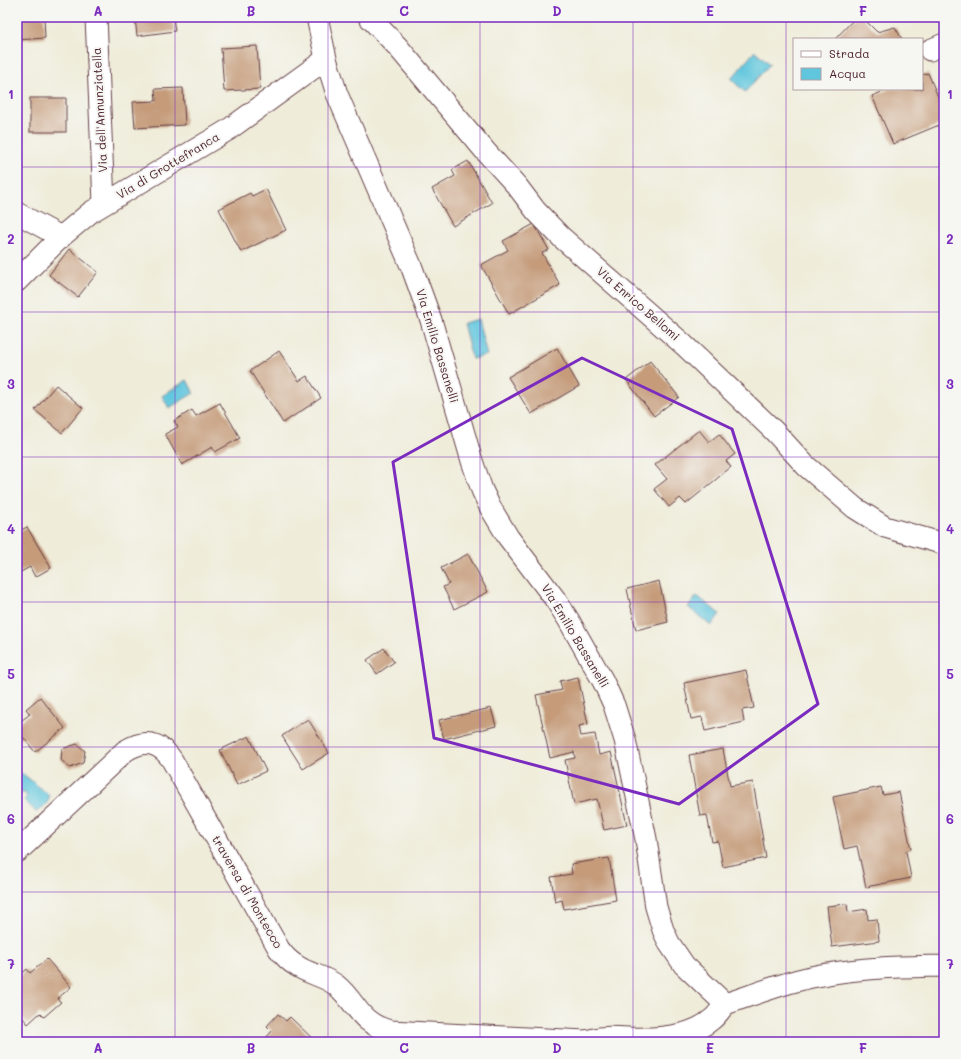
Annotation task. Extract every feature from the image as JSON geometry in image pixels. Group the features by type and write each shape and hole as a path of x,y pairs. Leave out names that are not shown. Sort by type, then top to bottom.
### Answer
{"street":[{"name":"Via dell'Annunziatella","path":"96,17 104,203"},
{"name":"Via Emilio Bassanelli","path":"317,17 326,59 340,101 415,275 431,320 472,461 490,507 508,536 568,620 604,681 614,705 625,740 646,839 656,907 663,930 669,943 684,965 725,1004"},
{"name":"Via Enrico Bellomi","path":"369,17 397,46 486,152 517,186 536,212 561,237 684,345 774,431 806,466 855,508 885,527 944,544"},
{"name":"Via di Grottefranca","path":"17,281 61,237 104,203 228,130 326,59"},
{"path":"17,213 61,237"},
{"name":"traversa di Montecco","path":"17,852 125,751 142,744 153,744 164,750 172,760 279,949 296,966 334,984 347,995 362,1016 374,1026 390,1031 584,1042"},
{"path":"584,1042 602,1038 643,1038 685,1033 700,1028 711,1020 725,1004 787,983 827,974 879,968 944,966"}],"highlighted area":[{"path":"582,358 732,429 818,704 679,804 434,738 393,462"}],"water":[{"path":"755,51 770,64 745,92 731,79"},
{"path":"478,319 487,355 472,359 463,323"},
{"path":"187,380 194,393 169,408 162,396"},
{"path":"697,596 720,614 711,626 688,607"},
{"path":"20,773 49,795 47,803 36,812 24,800 27,797 25,793 17,793 17,774"}],"building":[{"path":"17,17 44,17 45,38 17,40"},
{"path":"135,17 173,17 175,31 137,36"},
{"path":"856,17 862,17 877,32 895,27 901,38 836,38"},
{"path":"257,46 260,89 224,91 221,48"},
{"path":"928,73 944,111 944,123 893,144 872,96 887,90 923,90 923,75"},
{"path":"183,88 185,125 135,128 133,102 156,101 155,89"},
{"path":"30,98 66,98 66,132 30,132"},
{"path":"468,161 492,203 453,226 432,189 455,176 452,170"},
{"path":"266,189 286,230 241,252 219,209 250,193 252,196"},
{"path":"534,224 549,250 542,253 560,285 509,314 481,265 508,250 503,241"},
{"path":"69,249 98,272 78,297 49,275"},
{"path":"557,348 579,386 531,414 508,377"},
{"path":"279,351 299,381 307,376 321,398 283,423 250,371"},
{"path":"650,361 679,397 654,416 626,380"},
{"path":"56,385 83,408 62,433 35,410"},
{"path":"220,403 240,438 215,452 212,447 182,465 165,434 178,427 174,421 192,410 196,416"},
{"path":"699,430 709,442 719,434 735,454 726,461 731,467 686,504 680,498 669,507 654,489 667,479 655,465"},
{"path":"27,527 51,568 35,577 30,567 17,574 17,532"},
{"path":"468,554 488,592 454,609 443,587 449,584 441,568"},
{"path":"659,581 668,622 636,630 627,589"},
{"path":"384,648 394,662 377,674 367,660"},
{"path":"746,670 754,708 742,710 744,722 705,731 702,717 691,719 684,683"},
{"path":"578,677 588,724 579,726 581,736 595,734 599,755 611,752 627,825 604,830 597,799 574,804 565,760 575,758 574,752 550,758 536,695 562,690 560,681"},
{"path":"40,697 65,728 35,752 23,737 17,742 17,724 30,714 26,709"},
{"path":"491,708 496,726 444,739 439,720"},
{"path":"308,719 329,753 303,769 282,736"},
{"path":"249,736 266,771 237,785 220,750"},
{"path":"77,744 85,751 83,763 70,768 61,760 62,749"},
{"path":"723,749 730,786 753,782 766,858 723,867 718,841 712,842 707,815 700,816 689,755"},
{"path":"881,787 883,795 899,792 911,849 906,851 911,878 866,887 857,846 844,849 833,797"},
{"path":"609,858 616,900 564,909 562,900 555,902 551,877 572,874 571,864"},
{"path":"847,904 848,912 867,909 868,920 877,919 879,941 832,947 827,906"},
{"path":"47,959 71,987 57,999 61,1002 44,1017 40,1013 28,1024 17,1011 17,978 27,969 30,973"},
{"path":"278,1014 286,1021 290,1017 316,1042 271,1042 266,1038 272,1031 267,1026"}]}
